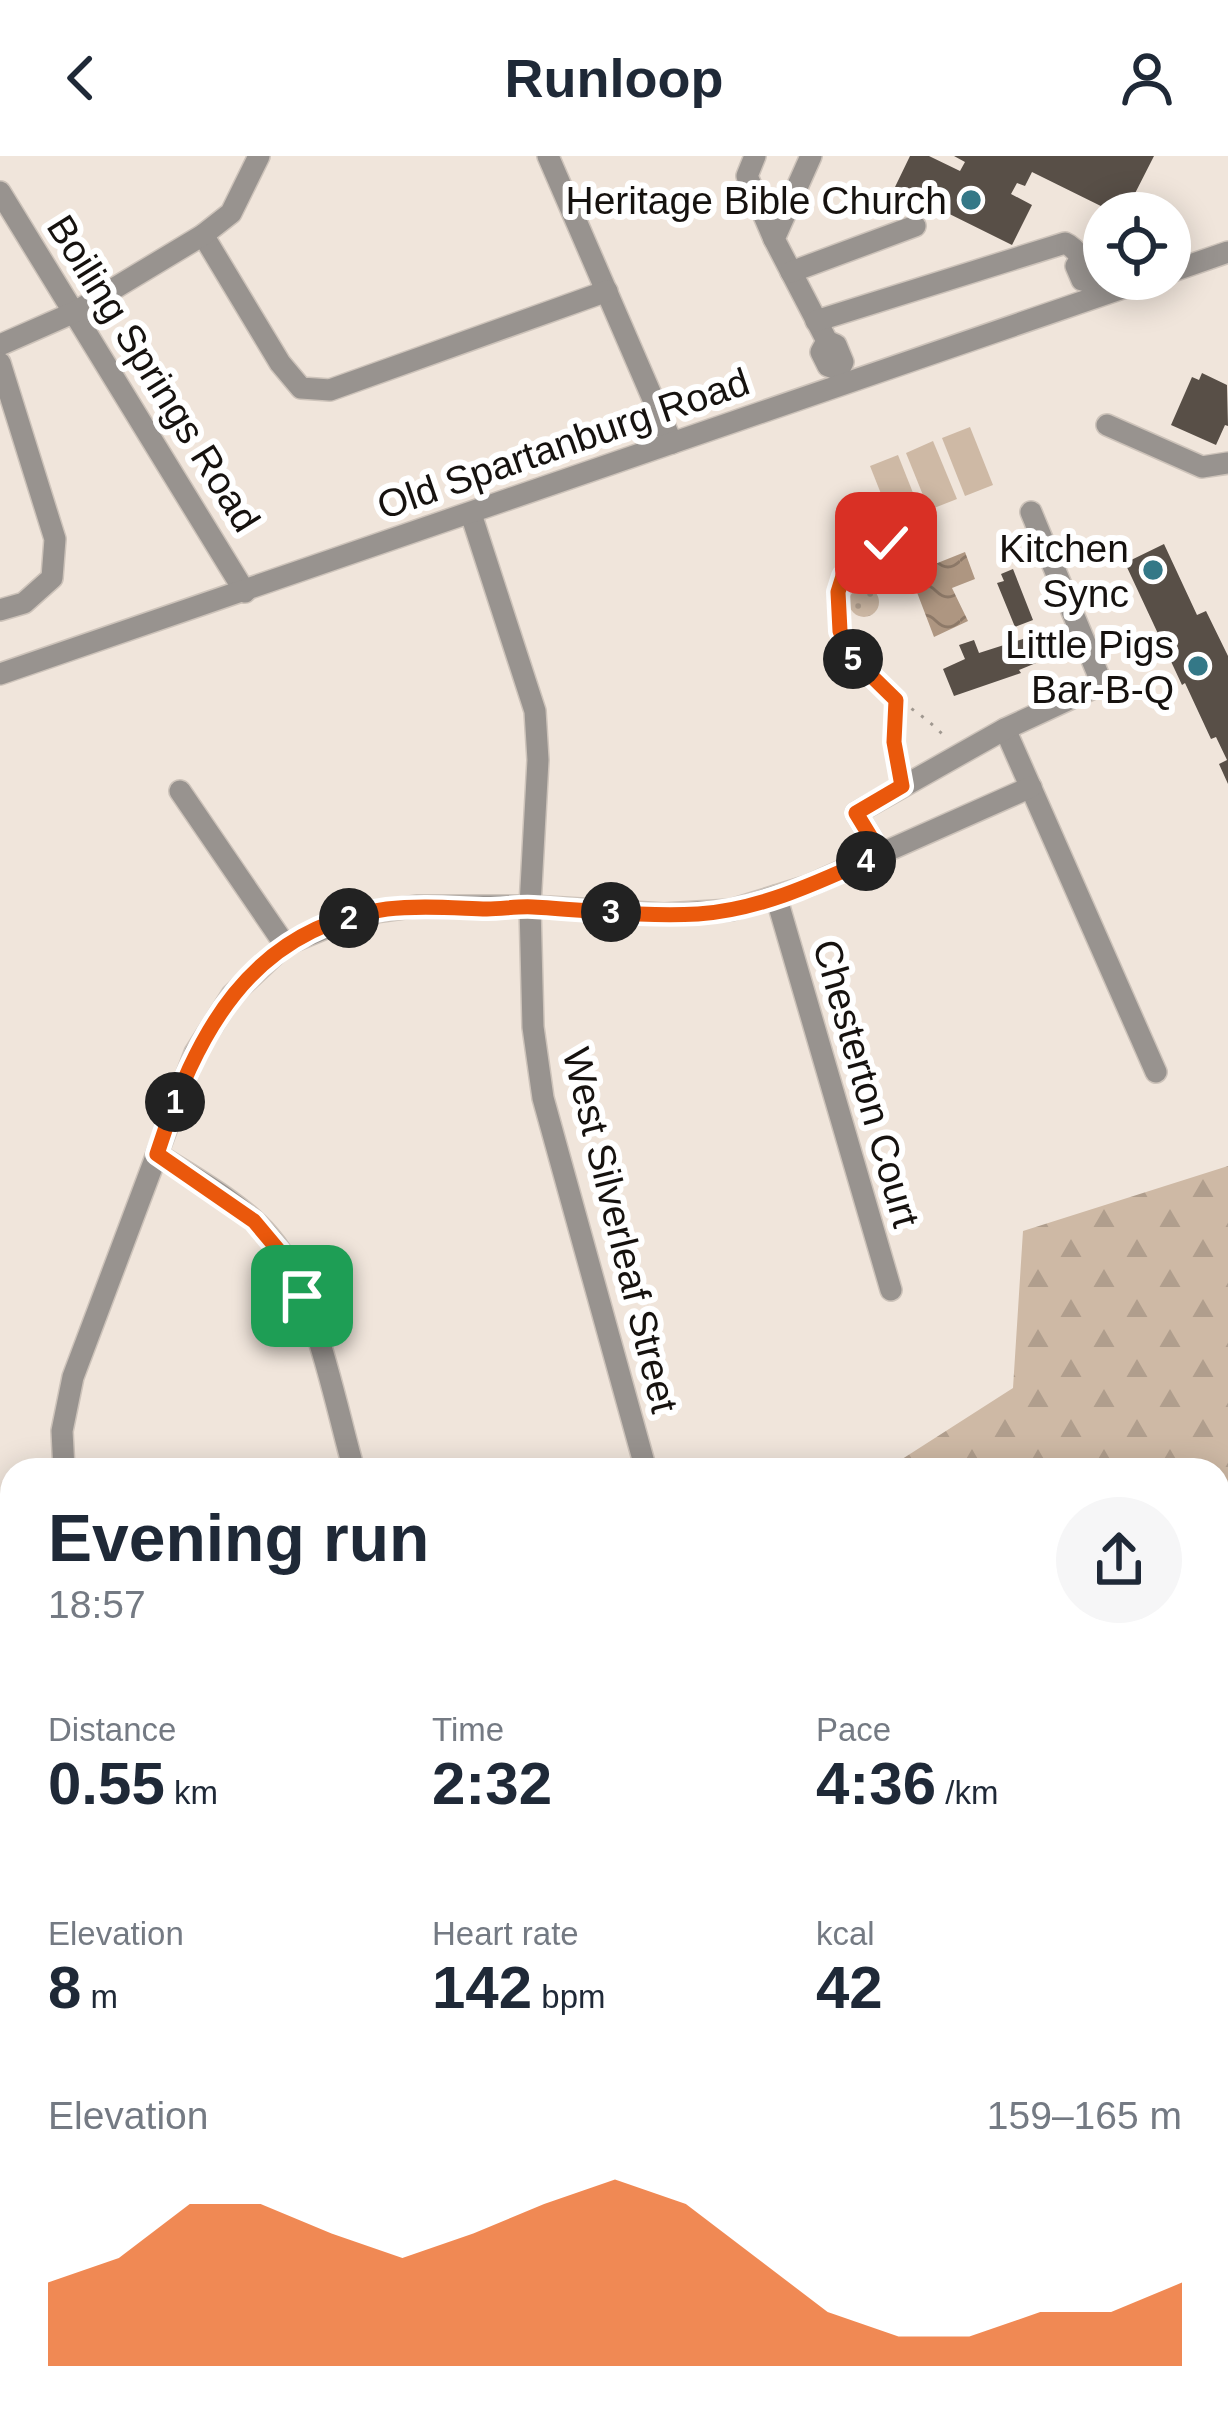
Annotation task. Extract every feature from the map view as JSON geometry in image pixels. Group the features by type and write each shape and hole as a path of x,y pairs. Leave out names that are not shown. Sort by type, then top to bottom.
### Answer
{"street":[{"path":"0,345 75,312 203,236 231,213 259,156"},
{"path":"548,156 672,443"},
{"path":"774,239 811,156"},
{"path":"746,162 774,239 822,331 821,352 841,376"},
{"name":"Boiling Springs Road","path":"0,192 245,592"},
{"path":"791,272 915,226"},
{"path":"203,236 280,363 301,388 330,390 607,291"},
{"path":"822,331 1065,243 1080,260 1076,266 1083,281"},
{"path":"1191,265 1228,252"},
{"name":"Old Spartanburg Road","path":"0,674 471,514 672,443 841,376 1083,293"},
{"path":"0,363 55,539 52,578 24,603 0,610"},
{"path":"1108,425 1202,467 1228,463"},
{"path":"881,854 856,813 1005,729 1102,684 1031,512"},
{"name":"West Silverleaf Street","path":"471,514 535,711 538,760 530,906 533,1027 543,1098 643,1458"},
{"path":"1005,729 1156,1072"},
{"path":"63,1458 62,1431 73,1377 169,1115 208,1026 232,995 285,945 340,921 384,909 530,906 697,914 730,910 881,854 1031,788"},
{"path":"180,791 285,945"},
{"name":"Chesterton Court","path":"776,896 891,1290"},
{"path":"157,1154 254,1221 285,1258 311,1321 351,1458"}],"path":[{"path":"886,543 843,576 838,592 840,631 850,655 960,753"},
{"path":"896,700 894,742 902,786"}],"green space":[{"path":"970,427 993,485 965,496 942,438"},
{"path":"933,441 957,499 929,510 906,453"},
{"path":"898,455 921,513 893,524 870,466"},
{"path":"864,587 875,591 879,602 875,613 864,617 853,613 849,602 853,591"},
{"path":"1228,1166 1228,1458 904,1458 1013,1388 1023,1231"}],"water":[{"path":"965,552 975,579 952,588 968,621 934,637 910,574"}],"building":[{"name":"Heritage Bible Church","path":"910,156 929,156 960,171 965,162 954,156 1154,156 1136,192 1083,192 1083,197 1032,172 1025,186 1017,183 1011,194 1032,205 1012,245 895,187"},
{"path":"1202,373 1227,385 1228,426 1216,445 1171,425 1192,377 1199,380"},
{"path":"1164,544 1197,615 1206,611 1228,656 1228,784 1219,764 1227,760 1216,737 1211,739 1185,683 1182,685 1125,563"},
{"path":"1013,569 1033,620 1015,627 997,583 1004,581 1001,574"},
{"path":"1026,638 1036,663 1019,670 1021,673 954,696 943,669 965,659 959,645 974,640 979,653"}],"place":[{"name":"Heritage Bible Church","path":"971,200"},
{"name":"Kitchen Sync","path":"1153,570"},
{"name":"Little Pigs Bar-B-Q","path":"1198,666"}],"route":[{"path":"302,1296 285,1258 254,1221 157,1154 195,1053 218,1012 285,945 360,914 418,906 697,914 730,910 808,886 881,854 856,813 902,786 894,742 896,700 850,655 840,631 838,592 843,576 886,543"}]}
